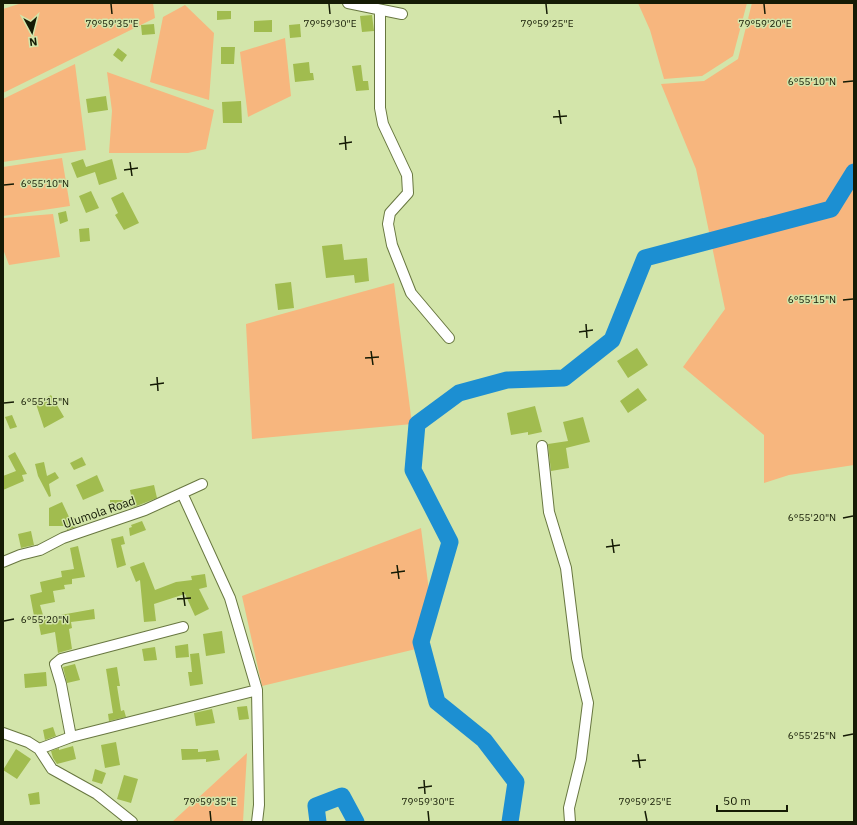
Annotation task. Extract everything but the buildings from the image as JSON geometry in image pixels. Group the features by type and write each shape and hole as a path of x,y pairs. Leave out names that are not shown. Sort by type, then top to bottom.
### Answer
{"street":[{"path":"348,3 402,14"},
{"path":"380,10 380,108 384,124 406,175 408,193 390,213 388,224 392,245 411,293 449,338"},
{"path":"542,446 549,512 566,568 577,658 588,703 581,759 569,808 570,822"},
{"name":"Ulumola Road","path":"3,562 20,555 40,550 63,538 145,510 202,484"},
{"path":"182,493 230,598 257,690 259,805 257,822"},
{"path":"71,737 61,684 55,664 62,659 183,627"},
{"path":"39,749 71,737 257,690"},
{"path":"3,733 28,742 39,749 52,769 98,794 132,822"}],"shaded area":[{"path":"22,3 153,3 155,18 3,93 3,9"},
{"path":"638,3 747,3 733,56 702,76 664,79 650,30"},
{"path":"752,3 854,3 854,465 789,475 764,483 764,435 683,367 725,309 696,169 661,84 704,81 738,59"},
{"path":"185,5 214,33 209,100 150,82 163,17"},
{"path":"285,38 291,96 248,117 240,52"},
{"path":"75,64 86,150 3,162 3,99"},
{"path":"107,72 214,110 206,149 188,153 109,153 112,111"},
{"path":"62,158 70,206 3,216 3,167"},
{"path":"53,214 60,257 9,265 3,249 3,218"},
{"path":"394,283 412,424 252,439 246,324"},
{"path":"421,528 429,591 416,649 262,686 242,596"},
{"path":"247,753 243,822 172,822"}],"waterway":[{"path":"510,822 516,782 484,740 437,702 421,642 450,542 413,470 417,424 459,393 507,380 564,378 612,340 645,258 831,209 854,172"},
{"path":"318,822 316,806 342,796 356,822"}]}
